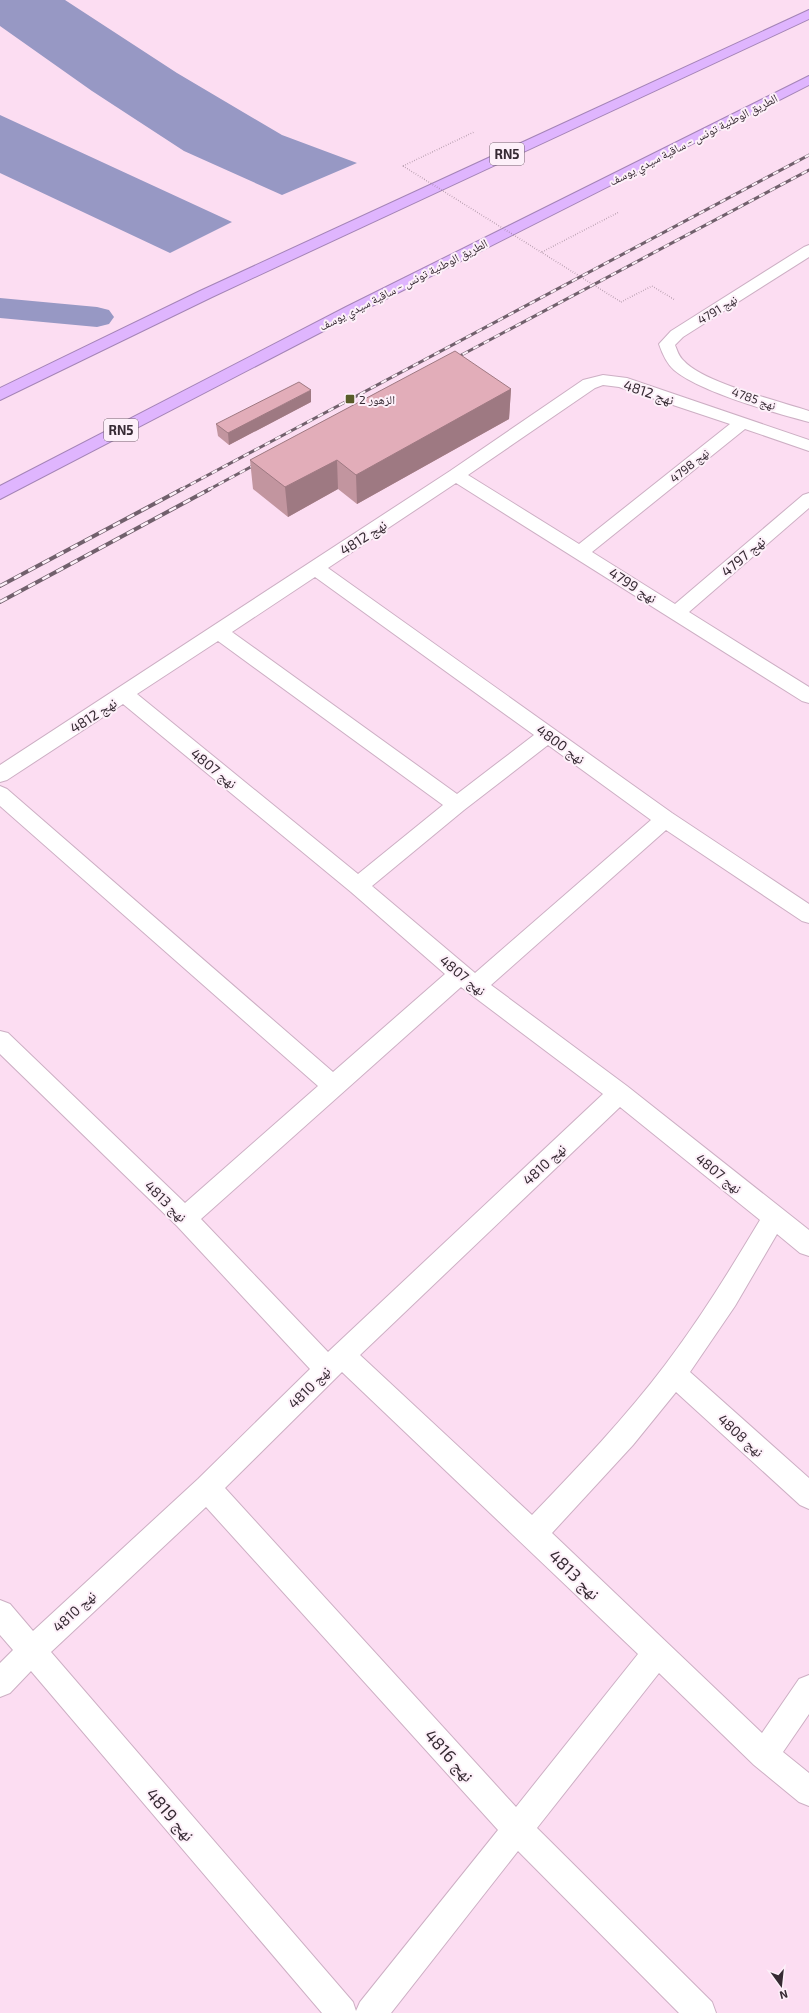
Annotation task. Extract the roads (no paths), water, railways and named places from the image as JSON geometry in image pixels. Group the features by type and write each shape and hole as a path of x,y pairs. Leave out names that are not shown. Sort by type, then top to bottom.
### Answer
{"highway":[{"name":"RN5","path":"0,395 206,294 809,14"},
{"name":"الطريق الوطنية تونس - ساقية سيدي يوسف","path":"0,492 352,310 809,80"}],"street":[{"name":"نهج 4791","path":"699,379 679,366 670,354 668,344 677,334 809,250"},
{"name":"نهج 4785","path":"699,379 809,417"},
{"name":"نهج 4812","path":"0,776 125,695 596,380 621,382 743,422"},
{"path":"743,422 809,446"},
{"name":"نهج 4798","path":"581,552 743,422"},
{"name":"نهج 4799","path":"456,475 809,696"},
{"name":"نهج 4797","path":"677,612 809,499"},
{"name":"نهج 4800","path":"315,568 665,819 809,916"},
{"path":"219,632 457,805"},
{"name":"نهج 4807","path":"125,695 358,886 467,980 619,1093 809,1245"},
{"path":"358,886 457,805 548,734"},
{"path":"0,794 333,1086"},
{"path":"185,1218 333,1086 467,980 665,819"},
{"name":"نهج 4813","path":"0,1040 334,1362 533,1534 764,1755 809,1792"},
{"name":"نهج 4810","path":"0,1683 31,1651 207,1488 334,1362 619,1093"},
{"path":"533,1534 600,1462 674,1374 725,1301 774,1218"},
{"name":"نهج 4808","path":"674,1374 809,1496"},
{"name":"نهج 4816","path":"207,1488 517,1829 701,2013"},
{"name":"نهج 4819","path":"0,1614 342,2013"},
{"path":"371,2013 657,1653"},
{"path":"764,1755 809,1689"}],"water":[{"path":"0,0 65,0 177,73 282,135 357,163 282,195 184,151 92,91 0,26"},
{"path":"0,115 232,222 170,253 0,173"}],"waterway":[{"path":"0,308 97,317"}],"railway":[{"path":"180,490 809,155"},
{"path":"452,360 809,170"},
{"path":"208,490 260,462"},
{"path":"0,586 182,489"},
{"path":"0,602 210,489"}],"place":[{"name":"الزهور 2","path":"350,399"}]}
